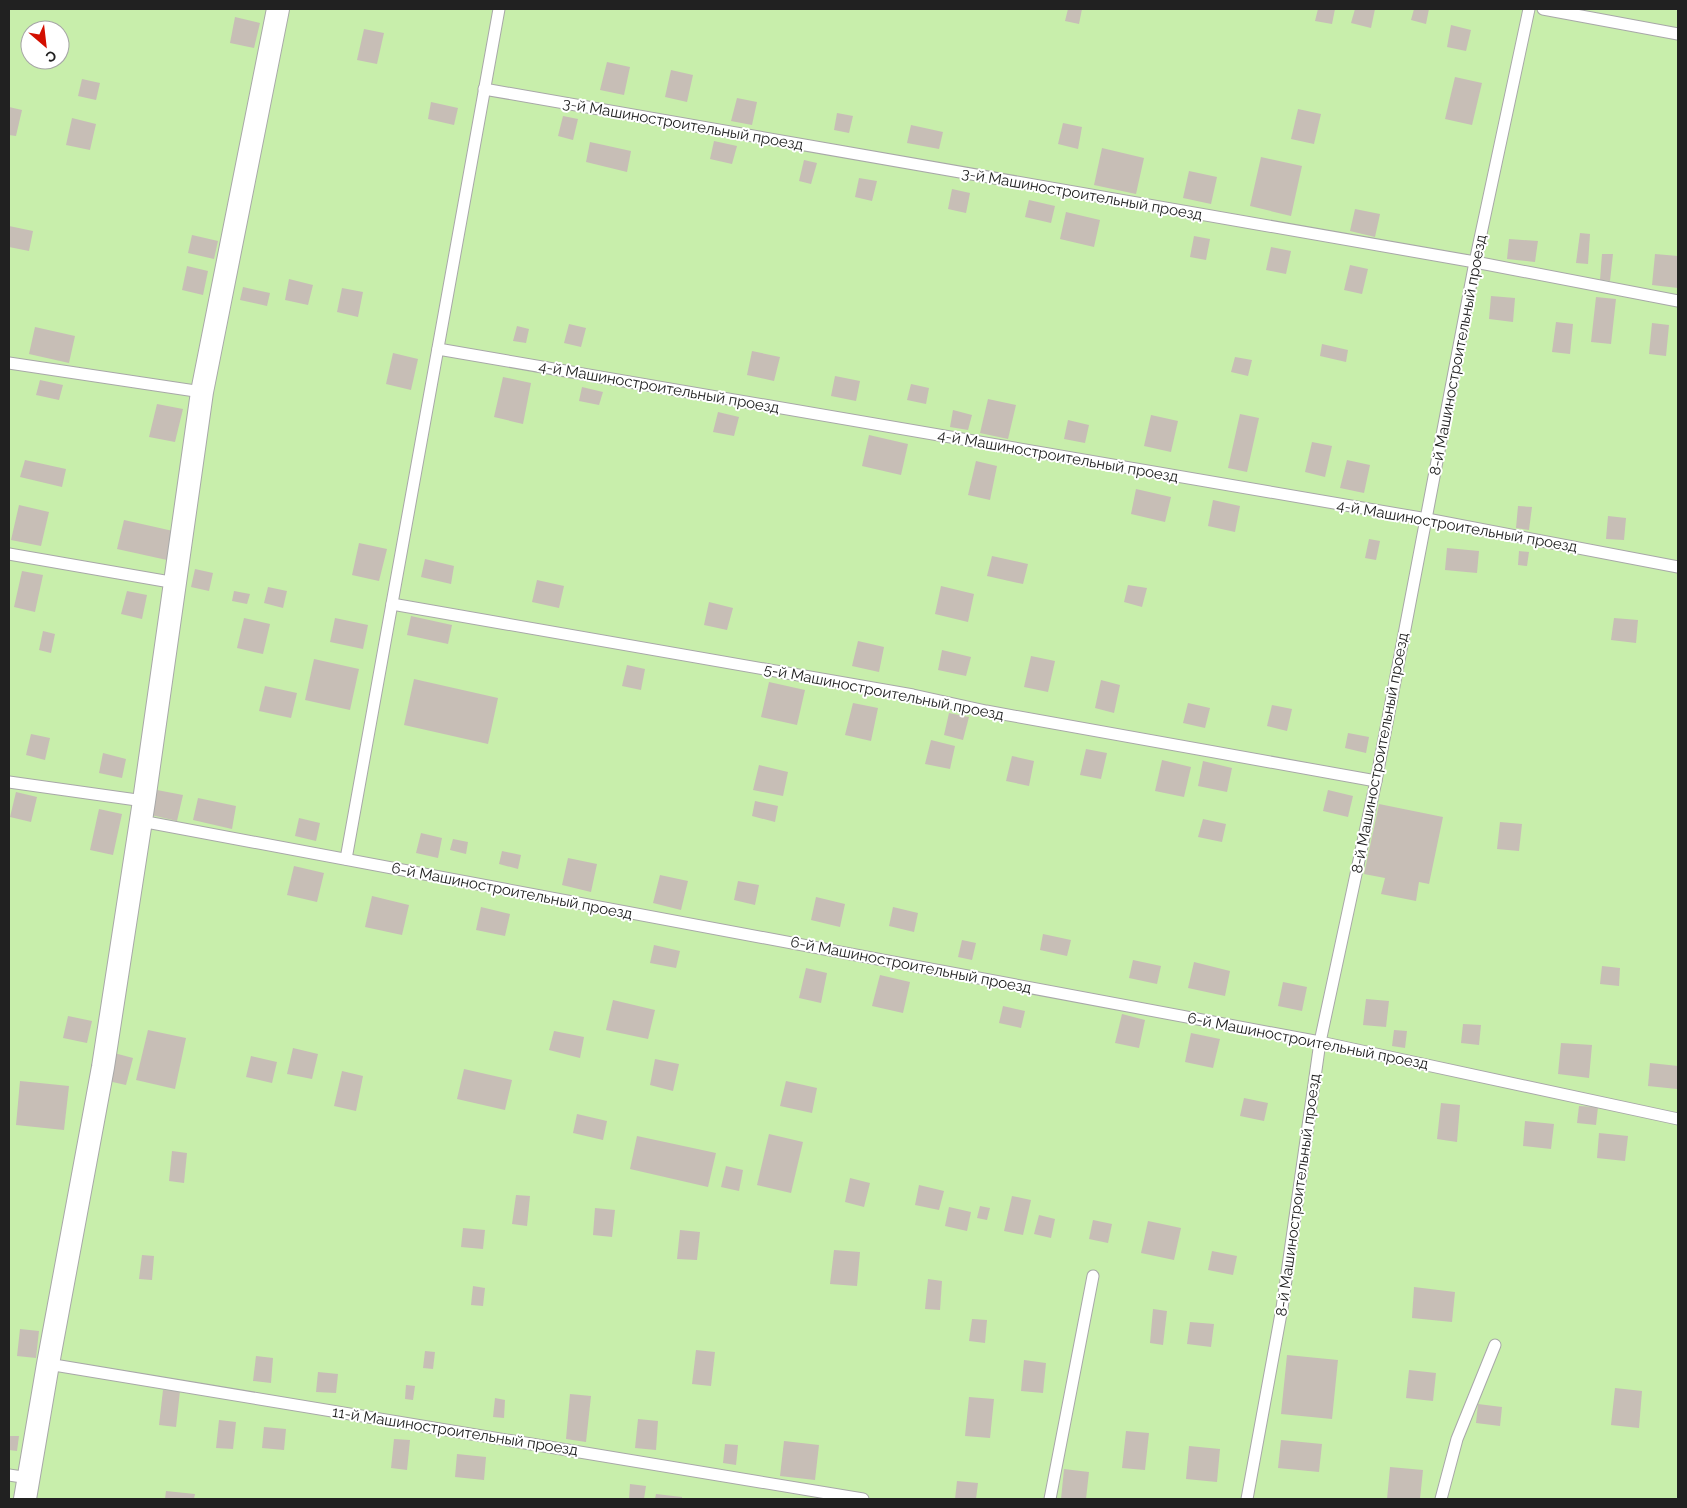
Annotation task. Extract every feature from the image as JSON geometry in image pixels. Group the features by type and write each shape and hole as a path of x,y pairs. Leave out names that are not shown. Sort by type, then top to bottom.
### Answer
{"street":[{"path":"21,1484 48,1364 98,1096 176,583 202,392 278,9"}],"lane":[{"path":"346,859 499,9"},
{"name":"8-й Машиностроительный проезд","path":"1247,1499 1282,1308 1320,1042 1376,782 1475,262 1529,9"},
{"path":"1543,9 1678,34"},
{"name":"3-й Машиностроительный проезд","path":"484,89 1475,262 1678,301"},
{"name":"4-й Машиностроительный проезд","path":"438,349 1426,519 1678,567"},
{"path":"9,363 202,392"},
{"path":"9,554 176,583"},
{"name":"5-й Машиностроительный проезд","path":"392,604 914,695 986,711 1376,782"},
{"name":"6-й Машиностроительный проезд","path":"9,782 346,859 1320,1042 1678,1119"},
{"path":"1050,1499 1093,1276"},
{"path":"1441,1499 1457,1439 1495,1345"},
{"name":"11-й Машиностроительный проезд","path":"48,1364 863,1499"}],"green space":[{"path":"9,9 1678,9 1678,1499 9,1499"}],"building":[{"path":"1068,9 1082,9 1079,24 1065,21"},
{"path":"1318,9 1335,9 1332,24 1315,21"},
{"path":"1355,9 1375,9 1371,28 1351,23"},
{"path":"1414,9 1429,9 1426,24 1411,20"},
{"path":"235,17 260,23 254,48 230,43"},
{"path":"1451,25 1471,30 1466,51 1447,47"},
{"path":"364,29 384,33 377,64 357,60"},
{"path":"607,62 630,67 624,95 600,90"},
{"path":"671,70 693,75 687,102 665,97"},
{"path":"1455,77 1482,83 1472,125 1445,119"},
{"path":"82,79 100,83 96,100 78,96"},
{"path":"737,98 757,102 752,125 731,121"},
{"path":"431,102 458,108 454,125 428,119"},
{"path":"9,107 22,110 16,136 9,135"},
{"path":"1298,109 1321,114 1314,144 1291,139"},
{"path":"837,113 853,116 849,133 834,130"},
{"path":"563,116 578,119 573,140 558,136"},
{"path":"72,118 96,124 90,150 66,145"},
{"path":"1063,123 1082,127 1078,149 1058,144"},
{"path":"911,125 943,132 939,149 907,143"},
{"path":"714,141 737,146 732,164 710,159"},
{"path":"590,142 631,151 627,172 586,162"},
{"path":"1102,148 1144,158 1136,194 1094,185"},
{"path":"1261,157 1302,166 1291,216 1250,206"},
{"path":"804,160 817,163 811,184 799,181"},
{"path":"1189,171 1217,177 1211,204 1183,198"},
{"path":"859,178 877,181 872,201 855,197"},
{"path":"952,189 970,193 966,213 948,209"},
{"path":"1029,200 1055,206 1051,223 1025,217"},
{"path":"1355,209 1380,214 1375,237 1350,231"},
{"path":"1066,212 1100,220 1094,247 1060,239"},
{"path":"9,226 33,231 29,251 9,247"},
{"path":"1580,233 1590,234 1588,264 1576,263"},
{"path":"192,235 218,241 214,259 188,253"},
{"path":"1194,236 1210,239 1206,260 1190,257"},
{"path":"1509,239 1538,241 1535,262 1507,259"},
{"path":"1271,247 1291,251 1286,274 1266,270"},
{"path":"1602,254 1613,254 1610,281 1600,280"},
{"path":"1655,254 1678,256 1678,288 1652,285"},
{"path":"1350,265 1368,269 1362,294 1344,290"},
{"path":"187,266 208,271 203,295 182,290"},
{"path":"289,279 313,285 308,305 285,300"},
{"path":"243,287 270,293 267,306 240,300"},
{"path":"342,288 363,292 358,317 337,312"},
{"path":"1491,296 1515,298 1513,322 1489,319"},
{"path":"1596,297 1616,299 1611,344 1591,342"},
{"path":"1556,322 1573,324 1570,354 1552,352"},
{"path":"1652,323 1669,325 1666,356 1649,354"},
{"path":"569,324 586,328 581,347 564,343"},
{"path":"517,326 529,329 526,343 513,341"},
{"path":"35,327 75,336 69,363 29,354"},
{"path":"1322,344 1348,350 1346,362 1320,356"},
{"path":"752,351 780,357 774,381 747,375"},
{"path":"393,353 418,359 411,390 386,384"},
{"path":"1235,357 1252,360 1248,376 1231,372"},
{"path":"835,376 860,381 856,401 831,396"},
{"path":"503,377 531,383 523,424 494,417"},
{"path":"40,380 63,385 59,400 36,395"},
{"path":"911,384 929,388 926,404 907,400"},
{"path":"582,387 603,392 599,405 579,401"},
{"path":"988,399 1016,405 1008,439 980,433"},
{"path":"157,404 183,409 175,442 149,437"},
{"path":"953,410 972,415 968,430 950,427"},
{"path":"718,412 739,417 734,436 713,432"},
{"path":"1240,414 1259,418 1247,472 1228,468"},
{"path":"1151,415 1178,421 1171,452 1144,446"},
{"path":"1068,420 1089,425 1085,443 1064,439"},
{"path":"869,435 908,444 901,475 862,466"},
{"path":"1312,442 1332,446 1325,477 1305,472"},
{"path":"25,460 66,469 62,487 20,477"},
{"path":"1347,460 1370,465 1364,493 1340,488"},
{"path":"976,461 997,466 990,500 968,495"},
{"path":"1136,489 1171,497 1165,522 1131,514"},
{"path":"1213,500 1240,506 1235,532 1208,526"},
{"path":"19,505 49,512 41,546 11,540"},
{"path":"1518,506 1532,507 1529,530 1516,528"},
{"path":"1608,516 1626,518 1624,540 1606,539"},
{"path":"124,520 173,531 167,560 117,549"},
{"path":"1369,539 1380,541 1376,560 1365,558"},
{"path":"359,543 387,549 379,581 352,575"},
{"path":"1447,548 1479,551 1477,573 1445,570"},
{"path":"1519,551 1529,552 1527,566 1518,565"},
{"path":"992,556 1028,564 1023,584 987,576"},
{"path":"425,559 454,566 451,584 421,577"},
{"path":"195,569 213,573 209,591 191,587"},
{"path":"22,571 43,575 35,612 14,607"},
{"path":"537,580 564,586 559,608 532,602"},
{"path":"1128,585 1147,588 1142,607 1124,602"},
{"path":"941,586 974,594 968,622 935,614"},
{"path":"268,587 287,591 283,608 264,603"},
{"path":"127,591 147,595 142,619 121,614"},
{"path":"234,591 250,594 247,604 232,601"},
{"path":"709,602 733,608 727,630 704,625"},
{"path":"411,616 452,625 448,644 407,635"},
{"path":"244,618 270,624 263,654 237,648"},
{"path":"335,618 368,625 363,649 330,642"},
{"path":"1614,618 1638,620 1636,643 1611,640"},
{"path":"43,631 55,634 51,653 39,650"},
{"path":"858,641 884,647 879,672 852,666"},
{"path":"942,650 971,657 966,676 938,670"},
{"path":"1031,656 1055,661 1048,692 1024,687"},
{"path":"314,659 359,669 350,710 305,700"},
{"path":"627,665 645,669 641,690 622,686"},
{"path":"414,679 498,698 488,744 404,725"},
{"path":"1101,680 1120,685 1114,713 1095,708"},
{"path":"769,682 805,690 797,725 761,717"},
{"path":"265,686 297,693 291,718 259,711"},
{"path":"853,703 878,708 871,741 845,735"},
{"path":"1188,703 1210,708 1205,728 1183,723"},
{"path":"1272,705 1292,709 1287,731 1267,726"},
{"path":"949,713 969,717 963,740 944,735"},
{"path":"1348,733 1369,737 1366,753 1345,748"},
{"path":"31,734 50,738 45,760 26,755"},
{"path":"931,740 955,746 950,769 925,764"},
{"path":"1086,749 1107,753 1101,779 1080,775"},
{"path":"103,753 126,759 122,778 99,773"},
{"path":"1012,756 1034,761 1029,786 1006,781"},
{"path":"1162,760 1191,767 1184,797 1155,791"},
{"path":"1203,761 1232,768 1227,792 1198,786"},
{"path":"759,765 788,772 783,796 753,790"},
{"path":"157,790 183,795 177,821 151,815"},
{"path":"1328,790 1353,796 1348,817 1323,811"},
{"path":"16,792 37,797 31,822 10,817"},
{"path":"198,798 236,806 232,829 193,820"},
{"path":"755,801 778,806 775,822 752,816"},
{"path":"1379,804 1443,817 1429,884 1419,882 1416,901 1381,894 1385,878 1364,874"},
{"path":"99,809 122,814 113,855 90,850"},
{"path":"299,818 320,823 316,841 295,836"},
{"path":"1203,819 1226,824 1222,842 1198,837"},
{"path":"1500,822 1522,824 1519,851 1497,849"},
{"path":"421,833 442,838 438,858 416,853"},
{"path":"453,839 468,842 466,854 450,850"},
{"path":"502,851 521,855 518,869 499,864"},
{"path":"568,858 597,864 591,892 562,885"},
{"path":"294,866 324,873 317,902 287,895"},
{"path":"660,875 688,881 681,910 653,903"},
{"path":"738,881 759,885 755,905 734,900"},
{"path":"372,896 409,905 402,935 365,927"},
{"path":"816,897 845,904 840,927 811,920"},
{"path":"481,907 510,914 505,936 476,930"},
{"path":"893,907 918,913 914,932 889,926"},
{"path":"1043,934 1071,940 1067,956 1040,950"},
{"path":"962,940 976,943 972,960 958,957"},
{"path":"654,945 680,951 676,968 650,963"},
{"path":"1133,960 1161,966 1157,984 1129,978"},
{"path":"1194,962 1230,971 1225,996 1188,988"},
{"path":"1602,966 1620,968 1619,986 1600,984"},
{"path":"806,968 827,973 821,1003 799,998"},
{"path":"880,975 910,982 903,1013 872,1006"},
{"path":"1283,982 1307,987 1302,1011 1278,1006"},
{"path":"1366,999 1389,1001 1386,1027 1363,1025"},
{"path":"613,1000 655,1010 648,1039 606,1030"},
{"path":"1003,1006 1025,1011 1021,1028 999,1023"},
{"path":"1122,1014 1145,1020 1139,1048 1115,1043"},
{"path":"68,1016 92,1021 87,1043 63,1038"},
{"path":"1463,1024 1481,1025 1479,1045 1461,1043"},
{"path":"148,1030 186,1038 175,1089 136,1080"},
{"path":"1394,1030 1407,1031 1405,1048 1392,1046"},
{"path":"554,1031 584,1037 580,1058 549,1050"},
{"path":"1191,1033 1220,1039 1213,1068 1185,1062"},
{"path":"1561,1043 1592,1045 1589,1078 1558,1074"},
{"path":"293,1048 318,1054 312,1079 287,1074"},
{"path":"114,1053 133,1058 126,1085 108,1081"},
{"path":"251,1056 277,1062 272,1083 246,1077"},
{"path":"655,1059 679,1064 673,1091 650,1085"},
{"path":"1650,1063 1678,1066 1677,1089 1648,1086"},
{"path":"464,1069 512,1080 505,1110 457,1099"},
{"path":"342,1071 363,1076 356,1111 334,1106"},
{"path":"20,1081 69,1086 64,1130 16,1125"},
{"path":"786,1081 817,1088 812,1113 780,1106"},
{"path":"1244,1098 1268,1103 1264,1121 1240,1116"},
{"path":"1441,1103 1460,1105 1457,1142 1437,1139"},
{"path":"1579,1106 1598,1107 1596,1125 1577,1123"},
{"path":"577,1114 607,1121 603,1140 573,1133"},
{"path":"1525,1121 1554,1124 1551,1149 1523,1146"},
{"path":"1599,1133 1628,1136 1625,1161 1597,1158"},
{"path":"769,1134 803,1142 791,1193 757,1185"},
{"path":"637,1136 716,1153 708,1187 630,1169"},
{"path":"172,1151 187,1153 184,1183 169,1181"},
{"path":"726,1166 743,1170 739,1191 721,1187"},
{"path":"850,1178 870,1183 864,1207 845,1202"},
{"path":"919,1185 944,1191 939,1210 915,1205"},
{"path":"516,1195 530,1196 527,1226 512,1224"},
{"path":"1012,1196 1031,1200 1023,1235 1004,1231"},
{"path":"980,1206 990,1208 987,1220 977,1218"},
{"path":"949,1207 971,1212 967,1231 945,1226"},
{"path":"595,1208 615,1210 612,1237 593,1235"},
{"path":"1039,1215 1055,1219 1051,1238 1034,1234"},
{"path":"1093,1220 1112,1224 1108,1243 1089,1239"},
{"path":"1148,1221 1181,1228 1174,1260 1141,1253"},
{"path":"463,1228 485,1230 483,1249 461,1247"},
{"path":"680,1230 700,1232 697,1260 677,1259"},
{"path":"834,1250 860,1252 857,1286 830,1284"},
{"path":"1212,1251 1237,1256 1233,1275 1208,1270"},
{"path":"142,1255 154,1256 152,1280 139,1279"},
{"path":"928,1279 942,1281 940,1310 925,1309"},
{"path":"473,1286 485,1288 483,1306 471,1305"},
{"path":"1414,1287 1455,1292 1452,1322 1412,1318"},
{"path":"1153,1309 1167,1311 1163,1345 1150,1343"},
{"path":"972,1319 987,1320 985,1343 969,1341"},
{"path":"1190,1322 1214,1324 1211,1347 1187,1344"},
{"path":"20,1329 39,1331 36,1358 17,1356"},
{"path":"696,1350 715,1352 711,1386 692,1384"},
{"path":"425,1351 435,1352 433,1369 423,1368"},
{"path":"1287,1355 1338,1360 1332,1419 1281,1414"},
{"path":"256,1356 273,1358 271,1383 253,1381"},
{"path":"1024,1360 1046,1363 1043,1393 1021,1391"},
{"path":"1409,1370 1436,1373 1433,1401 1406,1398"},
{"path":"318,1372 338,1374 336,1393 316,1392"},
{"path":"406,1385 415,1386 413,1400 405,1399"},
{"path":"1615,1388 1642,1391 1639,1428 1611,1425"},
{"path":"163,1390 180,1391 176,1427 159,1425"},
{"path":"570,1394 591,1396 586,1442 566,1439"},
{"path":"969,1397 994,1399 990,1438 965,1436"},
{"path":"495,1398 505,1400 504,1418 493,1417"},
{"path":"1478,1404 1502,1407 1500,1426 1476,1423"},
{"path":"638,1419 658,1421 656,1450 635,1448"},
{"path":"219,1420 236,1422 233,1449 216,1448"},
{"path":"264,1427 286,1429 284,1450 262,1448"},
{"path":"1126,1431 1149,1433 1145,1470 1122,1468"},
{"path":"9,1436 19,1436 17,1451 9,1450"},
{"path":"394,1439 410,1440 407,1470 391,1468"},
{"path":"1281,1440 1322,1444 1319,1472 1278,1468"},
{"path":"784,1441 819,1445 815,1480 780,1476"},
{"path":"725,1444 738,1445 736,1465 723,1463"},
{"path":"1189,1446 1220,1449 1217,1482 1186,1479"},
{"path":"457,1454 486,1457 484,1480 455,1477"},
{"path":"1390,1467 1423,1470 1420,1499 1387,1499"},
{"path":"1064,1469 1089,1472 1086,1499 1061,1499"},
{"path":"957,1481 978,1483 976,1499 955,1499"},
{"path":"630,1484 646,1486 644,1499 629,1499"},
{"path":"166,1491 195,1494 194,1499 165,1499"},
{"path":"656,1494 682,1497 682,1499 655,1499"}]}
